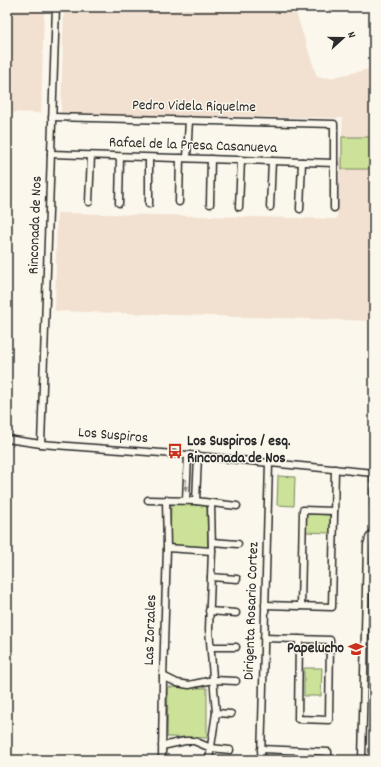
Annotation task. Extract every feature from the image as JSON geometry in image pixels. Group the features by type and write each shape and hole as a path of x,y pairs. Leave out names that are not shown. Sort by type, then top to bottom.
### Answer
{"street":[{"name":"Rinconada de Nos","path":"41,444 56,7"},
{"name":"Pedro Videla Riquelme","path":"52,117 334,124 334,163"},
{"path":"188,158 189,120"},
{"name":"Rafael de la Presa Casanueva","path":"51,154 334,163"},
{"path":"89,202 90,156"},
{"path":"119,203 120,157"},
{"path":"149,158 149,204"},
{"path":"179,202 180,158"},
{"path":"210,204 211,159"},
{"path":"239,207 241,160"},
{"path":"270,207 272,161"},
{"path":"300,209 302,162"},
{"path":"334,163 334,208"},
{"name":"Los Suspiros","path":"7,439 41,444 188,455 374,473"},
{"path":"186,500 188,455"},
{"path":"196,501 198,456"},
{"name":"Dirigenta Rosario Cortez","path":"260,760 269,463"},
{"path":"265,605 332,607 335,469"},
{"path":"374,473 374,506"},
{"path":"148,500 186,500 237,506"},
{"name":"Las Zorzales","path":"162,760 167,548 166,500"},
{"path":"209,760 216,714 209,611 212,551 211,503"},
{"path":"301,606 303,510 334,511"},
{"path":"362,760 367,545 369,538 374,532"},
{"path":"212,542 238,544"},
{"path":"167,548 212,551"},
{"path":"211,578 236,579"},
{"path":"366,593 374,594"},
{"path":"209,611 236,613"},
{"path":"264,638 298,639 330,640 329,720 298,719 298,639"},
{"path":"211,647 236,647"},
{"path":"163,676 173,682 189,685 213,680 236,681"},
{"path":"216,714 231,714"},
{"path":"162,746 185,741 194,741 211,748 230,750"},
{"path":"261,749 328,752 328,760"},
{"path":"298,751 298,760"}],"shaded area":[{"path":"7,7 49,7 49,11 44,11 41,113 7,112"},
{"path":"64,7 294,7 317,77 330,78 374,68 374,321 55,311 57,213 337,219 343,118 61,114"}],"green space":[{"path":"342,137 374,137 374,169 342,169"},
{"path":"278,476 295,477 294,506 277,505"},
{"path":"172,504 202,504 207,507 208,547 170,545 171,506"},
{"path":"307,514 330,515 330,533 306,532"},
{"path":"304,668 322,668 321,696 304,696"},
{"path":"168,687 207,688 207,738 167,737"}],"place":[{"name":"Los Suspiros / esq. Rinconada de Nos","path":"175,451"},
{"name":"Papelucho","path":"356,649"}]}
